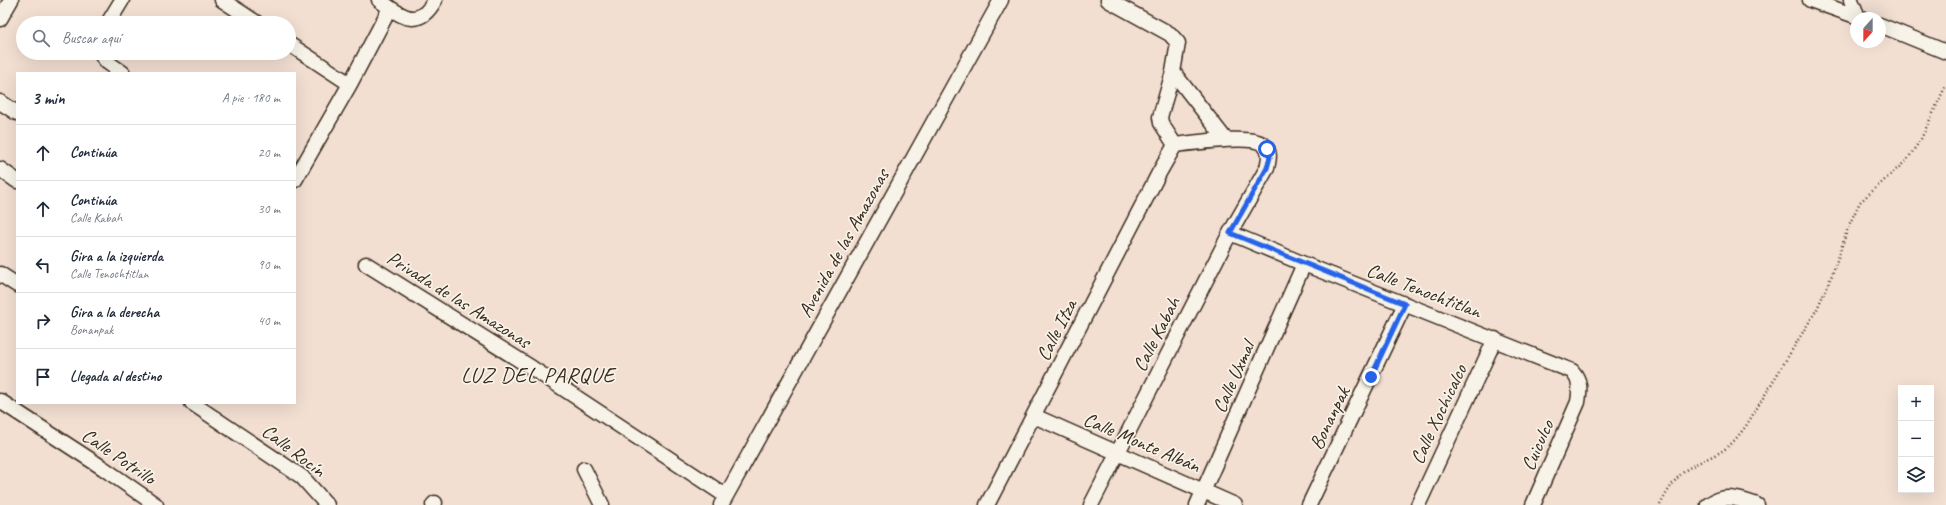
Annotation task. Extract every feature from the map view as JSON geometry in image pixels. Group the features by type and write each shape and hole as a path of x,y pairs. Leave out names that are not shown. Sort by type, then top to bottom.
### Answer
{"street":[{"path":"0,18 11,0"},
{"path":"112,16 122,0"},
{"path":"222,0 246,16"},
{"path":"296,178 350,84 385,4 400,16 412,18 421,17 427,13 435,0"},
{"name":"Avenida de las Amazonas","path":"724,500 1001,0"},
{"path":"1108,0 1175,38 1178,43 1173,72 1160,117 1161,123 1175,145"},
{"path":"1810,0 1850,15"},
{"path":"1851,0 1856,12"},
{"path":"1886,27 1946,52"},
{"path":"296,49 350,84"},
{"path":"105,60 122,72"},
{"path":"1173,72 1226,140"},
{"path":"0,102 16,112"},
{"name":"Calle Kabah","path":"1091,505 1230,233 1260,183 1270,157 1263,144 1256,140 1226,140 1175,145"},
{"name":"Calle Itza","path":"987,505 1159,173 1175,145"},
{"path":"0,169 16,180"},
{"name":"Calle Tenochtitlan","path":"1230,233 1572,371 1577,376 1580,385 1578,402"},
{"name":"Privada de las Amazonas","path":"366,264 532,368 724,500"},
{"name":"Calle Uxmal","path":"1197,505 1304,264"},
{"path":"0,274 16,284"},
{"name":"Bonanpak","path":"1308,505 1405,304"},
{"name":"Calle Xochicalco","path":"1418,505 1494,339"},
{"name":"Calle Potrillo","path":"0,401 103,468 156,505"},
{"name":"Cuiculco","path":"1533,505 1578,402"},
{"name":"Calle Rocín","path":"194,404 302,476 327,505"},
{"name":"Calle Monte Albán","path":"1034,416 1235,505"},
{"path":"584,469 602,505"},
{"path":"1708,505 1715,500 1734,497 1757,505"}],"path":[{"path":"1660,505 1668,490 1678,477 1688,469 1723,450 1736,439 1746,426 1817,309 1832,275 1849,225 1860,202 1907,160 1922,139 1946,85"}],"district":[{"name":"LUZ DEL PARQUE","path":"538,374"}],"route":[{"path":"1267,149 1270,157 1267,168 1260,183 1230,233 1405,304 1371,377"}]}
